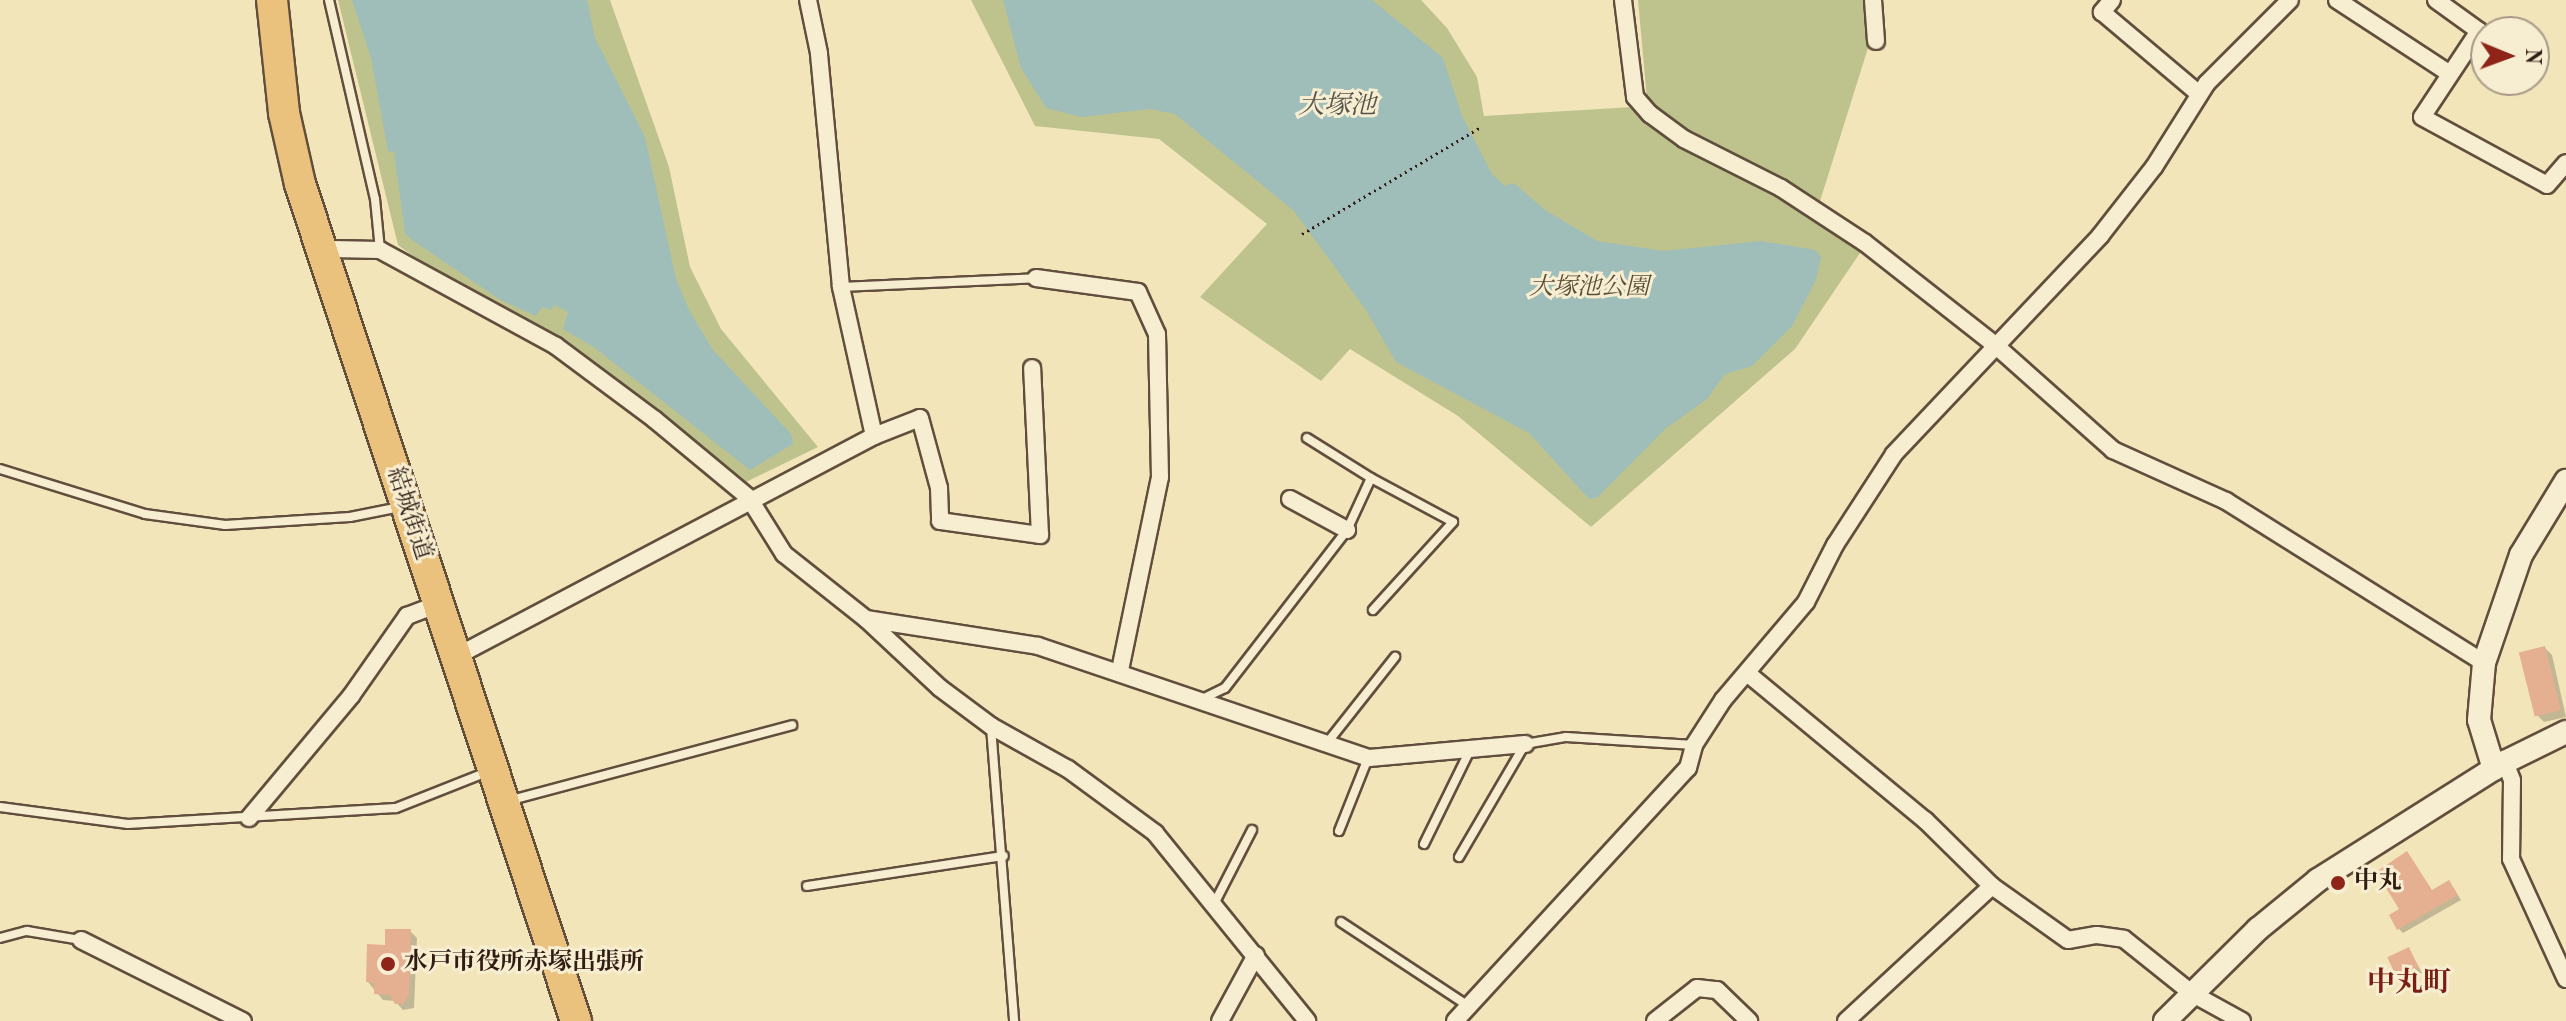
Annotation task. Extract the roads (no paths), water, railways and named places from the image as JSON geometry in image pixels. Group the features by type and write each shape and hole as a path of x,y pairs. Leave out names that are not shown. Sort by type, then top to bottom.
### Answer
{"highway":[{"name":"結城街道","path":"272,0 284,113 323,260 576,1021"}],"street":[{"path":"808,0 819,53 841,287 874,436"},
{"path":"1623,0 1635,97 1650,114 1684,139 1823,214 1994,344 2113,450 2226,501 2484,663"},
{"path":"1873,0 1876,41"},
{"path":"2112,0 2102,12 2199,94"},
{"path":"1455,1021 1688,768 1694,745 1747,673 1806,602 1835,545 1894,454 1994,344 2100,236 2154,167 2199,94 2240,46 2290,0"},
{"path":"2337,0 2450,74"},
{"path":"2436,0 2479,31 2422,117 2547,185 2566,163"},
{"path":"323,260 332,249 380,250 556,346 749,498 784,554 866,619 940,688 991,726 1068,769 1155,833 1215,902 1307,1021"},
{"path":"1036,278 1138,292 1157,334 1160,477 1120,671"},
{"path":"455,657 749,498 874,436 920,418 939,488 940,521 1040,535 1032,368"},
{"path":"2566,481 2521,555 2484,663 2479,720 2500,765 2512,780 2511,859 2566,979"},
{"path":"1290,499 1347,530"},
{"path":"249,818 351,696 407,616 438,604"},
{"path":"866,619 1038,646 1120,671 1369,758 1525,744"},
{"path":"1747,673 1925,820 1992,886 2068,940 2097,935 2124,939 2193,994 2242,1021"},
{"path":"2165,1021 2318,880 2500,765 2566,732"},
{"path":"1846,1021 1992,886"},
{"path":"81,940 243,1021"},
{"path":"1220,1021 1256,955"},
{"path":"1655,1021 1697,988 1717,990 1749,1021"}],"lane":[{"path":"329,0 375,199 380,250"},
{"path":"841,287 1036,278"},
{"path":"1307,438 1371,478 1453,522 1373,610"},
{"path":"0,469 145,514 225,525 350,517 405,506"},
{"path":"1202,699 1225,688 1347,530 1371,478"},
{"path":"1327,743 1395,657"},
{"path":"502,802 792,725"},
{"path":"991,726 1004,856 1014,1021"},
{"path":"1459,857 1525,744 1566,737 1694,745"},
{"path":"1424,844 1471,749"},
{"path":"1339,831 1369,758"},
{"path":"0,807 128,824 396,808 491,770"},
{"path":"1215,902 1252,830"},
{"path":"807,886 1004,856"},
{"path":"1341,922 1467,1005"},
{"path":"0,938 27,931 81,940"}],"water":[{"path":"352,0 587,0 595,38 645,137 676,279 689,310 713,350 791,434 793,444 750,470 595,348 563,329 568,312 554,305 551,310 542,307 536,316 499,299 405,233 394,152 388,151 371,58"},
{"name":"大塚池","path":"1003,0 1372,0 1443,58 1462,116 1492,174 1505,186 1514,183 1545,210 1597,241 1663,251 1761,241 1815,250 1821,257 1816,280 1792,326 1752,366 1725,374 1707,399 1665,429 1597,498 1589,499 1529,433 1396,362 1366,310 1294,211 1175,114 1150,109 1081,117 1046,108 1021,68"}],"place":[{"name":"中丸","path":"2338,883"},
{"name":"水戸市役所赤塚出張所","path":"388,964"}],"district":[{"name":"中丸町","path":"2409,984"}],"park label":[{"name":"大塚池公園","path":"1589,289"}]}
